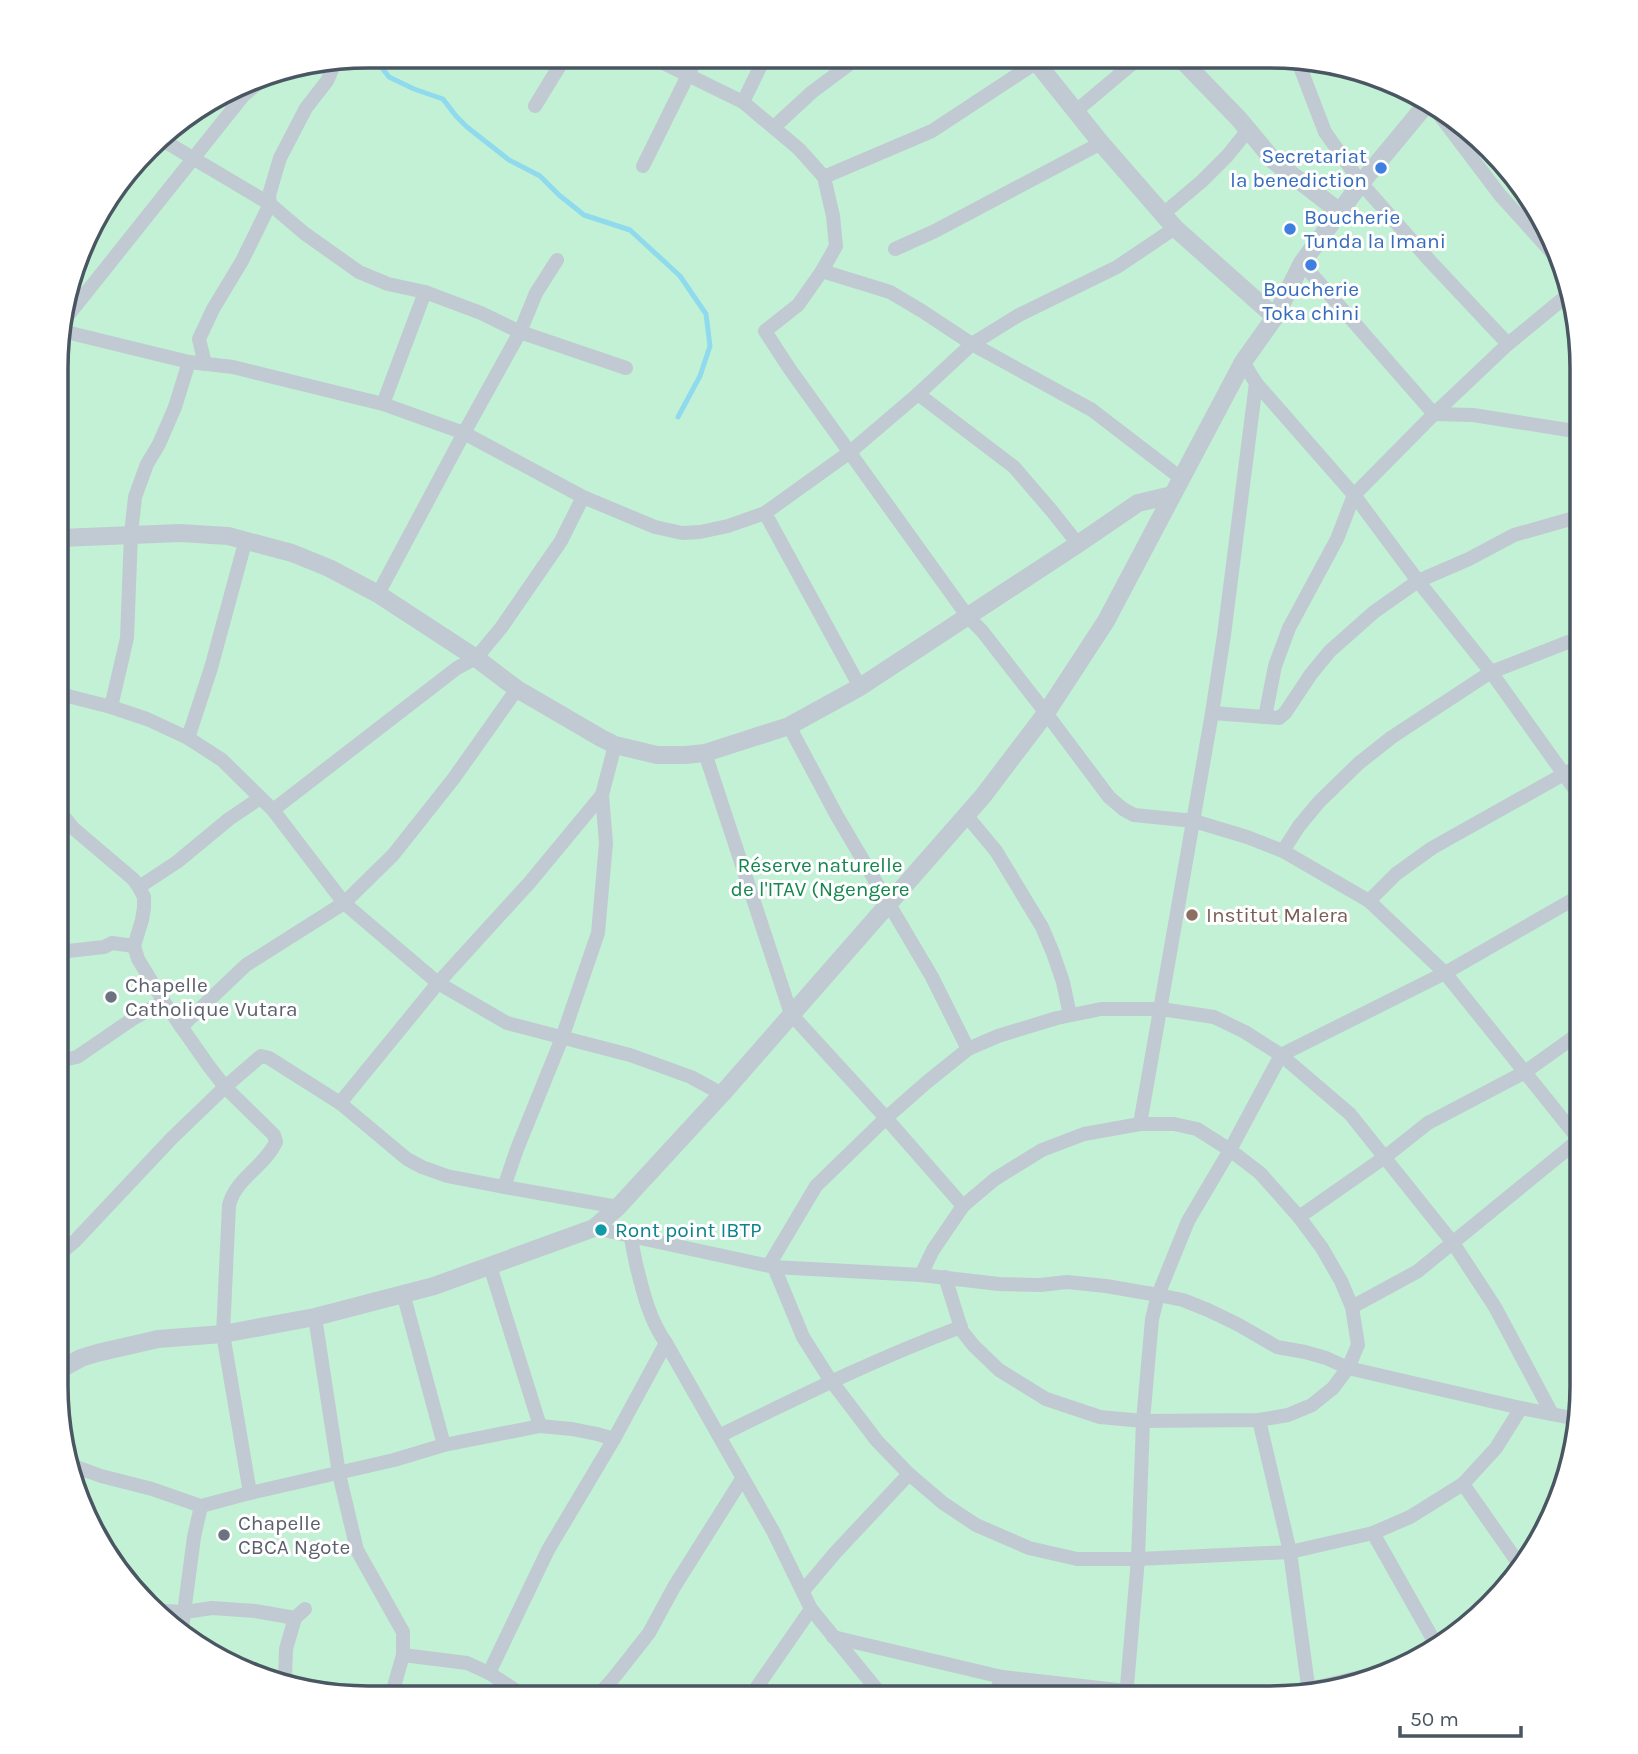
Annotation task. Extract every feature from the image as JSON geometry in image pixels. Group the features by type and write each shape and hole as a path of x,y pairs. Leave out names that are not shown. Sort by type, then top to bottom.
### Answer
{"street":[{"path":"535,106 558,68"},
{"path":"676,68 743,102 799,149 824,177 833,216 836,246 798,305 765,331 968,617 982,631 1109,797 1134,816 1194,821 1283,851 1369,901 1445,974 1570,1127"},
{"path":"643,166 692,68"},
{"path":"743,102 760,68"},
{"path":"774,127 812,92 844,68"},
{"path":"824,177 932,131 1023,68"},
{"path":"1041,68 1101,143 1175,228 1275,317"},
{"path":"1076,111 1127,68"},
{"path":"1190,68 1274,161 1340,212"},
{"path":"1301,70 1325,132 1361,183 1508,344"},
{"path":"205,364 199,339 270,204 268,195 280,158 306,108 332,71"},
{"path":"75,307 243,96"},
{"path":"68,1364 97,1353 158,1339 223,1334 315,1317 434,1286 594,1228 618,1207 722,1094 983,796 1046,713 1106,621 1243,362 1275,317 1303,263 1361,183 1422,109"},
{"path":"1450,128 1500,195 1540,239"},
{"path":"1163,214 1228,155 1248,130"},
{"path":"895,249 935,231 1101,143"},
{"path":"169,144 270,204 304,233 359,272 388,284 425,292 481,313 520,332 626,368"},
{"path":"71,333 188,362 233,367 383,404 464,432 583,497 655,527 682,533 700,532 765,513 850,452 972,344 1019,315 1117,267 1175,228"},
{"path":"378,594 520,332 536,293 557,260"},
{"path":"1303,263 1434,414 1473,415 1570,430"},
{"path":"822,271 890,292 972,344 1092,411 1177,487"},
{"path":"383,404 425,292"},
{"path":"1265,717 1275,666 1289,628 1337,539 1354,495 1508,344 1562,300"},
{"path":"111,707 127,638 135,497 147,464 175,407 188,362"},
{"path":"1243,362 1256,383 1354,495 1491,672 1570,782"},
{"path":"1140,1125 1212,713 1256,383"},
{"path":"918,394 1014,467 1078,544"},
{"path":"68,538 180,533 228,536 292,553 330,568 378,594 476,658 517,690 615,745 657,755 685,755 705,753 789,726 860,687 1138,503 1177,487"},
{"path":"273,810 457,668 476,658 502,628 561,541 583,497"},
{"path":"765,513 860,687"},
{"path":"1212,713 1279,718 1330,651 1374,612 1418,581 1469,559 1514,535 1570,519"},
{"path":"188,738 211,668 246,540"},
{"path":"1283,851 1319,802 1359,763 1392,737 1491,672 1570,641"},
{"path":"181,1027 246,965 344,903 393,855 454,778 517,690"},
{"path":"68,696 147,719 188,738 222,760 273,810 344,903 438,982 506,1023 630,1055 691,1077 722,1094"},
{"path":"789,726 837,816 932,977 968,1049"},
{"path":"504,1187 562,1038 598,933 606,843 602,795 615,745"},
{"path":"705,753 791,1014 963,1206"},
{"path":"1369,901 1396,874 1432,848 1570,771"},
{"path":"340,1103 438,982 530,882 602,795"},
{"path":"139,887 177,862 260,798"},
{"path":"966,815 996,851 1042,927 1053,953 1070,1015"},
{"path":"68,821 139,887 144,897 144,908 134,946 138,959 208,1065 225,1087 274,1135 276,1142 273,1150 242,1181 229,1205 223,1334 250,1493"},
{"path":"1128,1686 1138,1559 1143,1421 1152,1320 1157,1295 1188,1221 1281,1055 1445,974 1570,901"},
{"path":"68,951 104,947 112,943 134,946"},
{"path":"68,1059 77,1058 134,1018 164,1002"},
{"path":"771,1266 816,1186 886,1118 954,1058 968,1049 998,1036 1101,1009 1161,1009 1214,1017 1245,1032 1281,1055 1350,1114 1453,1243 1495,1307 1552,1414"},
{"path":"1299,1217 1428,1124 1525,1072 1570,1040"},
{"path":"68,1247 173,1138 261,1056 269,1058 340,1103 407,1159 422,1167 504,1187 618,1207"},
{"path":"921,1275 933,1250 963,1206 995,1179 1042,1150 1084,1134 1140,1125 1174,1124 1197,1129 1230,1150 1260,1173 1299,1217 1334,1266 1352,1307 1358,1345 1348,1368 1333,1388 1312,1405 1288,1415 1259,1420 1143,1421 1100,1417 1045,1399 999,1370 962,1331 945,1277"},
{"path":"1352,1307 1418,1271 1570,1149"},
{"path":"594,1228 771,1266 921,1275 999,1284 1040,1285 1067,1282 1183,1300 1239,1325 1278,1347 1316,1355 1348,1368 1568,1417"},
{"path":"631,1236 641,1289 656,1329 773,1531 811,1609 874,1686"},
{"path":"490,1266 540,1426"},
{"path":"771,1266 803,1337 831,1381 877,1441 909,1474 943,1503 976,1525 1029,1548 1077,1559 1290,1552 1373,1533 1410,1517 1462,1484 1496,1448 1521,1408"},
{"path":"403,1293 444,1444"},
{"path":"315,1317 339,1474 358,1550 403,1632 403,1655 394,1686"},
{"path":"719,1436 831,1381 961,1327"},
{"path":"489,1673 548,1549 614,1439 666,1343"},
{"path":"1259,1420 1290,1552 1308,1683"},
{"path":"80,1468 201,1506 394,1461 444,1444 540,1426 584,1431 614,1439"},
{"path":"803,1591 909,1474"},
{"path":"606,1686 649,1633 674,1587 743,1479"},
{"path":"1462,1484 1515,1558"},
{"path":"183,1622 194,1537 201,1506"},
{"path":"1373,1533 1432,1638"},
{"path":"171,1611 212,1608 300,1614 286,1649 285,1674"},
{"path":"758,1686 811,1609"},
{"path":"833,1637 1002,1677 1068,1686"},
{"path":"403,1655 467,1663 509,1686"},
{"path":"998,1686 1002,1677"}],"green space":[{"name":"Réserve naturelle de l'ITAV (Ngengere","path":"1269,68 1309,71 1366,84 1420,108 1452,130 1482,156 1508,186 1530,218 1554,272 1564,310 1569,349 1570,1385 1567,1425 1560,1463 1539,1518 1508,1568 1482,1598 1452,1624 1420,1646 1366,1670 1328,1680 1289,1685 369,1686 329,1683 291,1676 236,1655 186,1624 156,1598 130,1568 108,1536 84,1482 74,1444 68,1385 68,369 71,329 78,291 99,236 130,186 156,156 186,130 236,99 291,78 349,69"}],"waterway":[{"path":"382,68 389,77 443,99 467,127 509,160 540,176 584,215 630,230 680,276 706,314 710,346 700,376 678,417"}],"place":[{"name":"Secretariat la benediction","path":"1381,168"},
{"name":"Boucherie Tunda la Imani","path":"1290,229"},
{"name":"Boucherie Toka chini","path":"1311,265"},
{"name":"Institut Malera","path":"1192,915"},
{"name":"Chapelle Catholique Vutara","path":"111,997"},
{"name":"Ront point IBTP","path":"601,1230"},
{"name":"Chapelle CBCA Ngote","path":"224,1535"}]}
